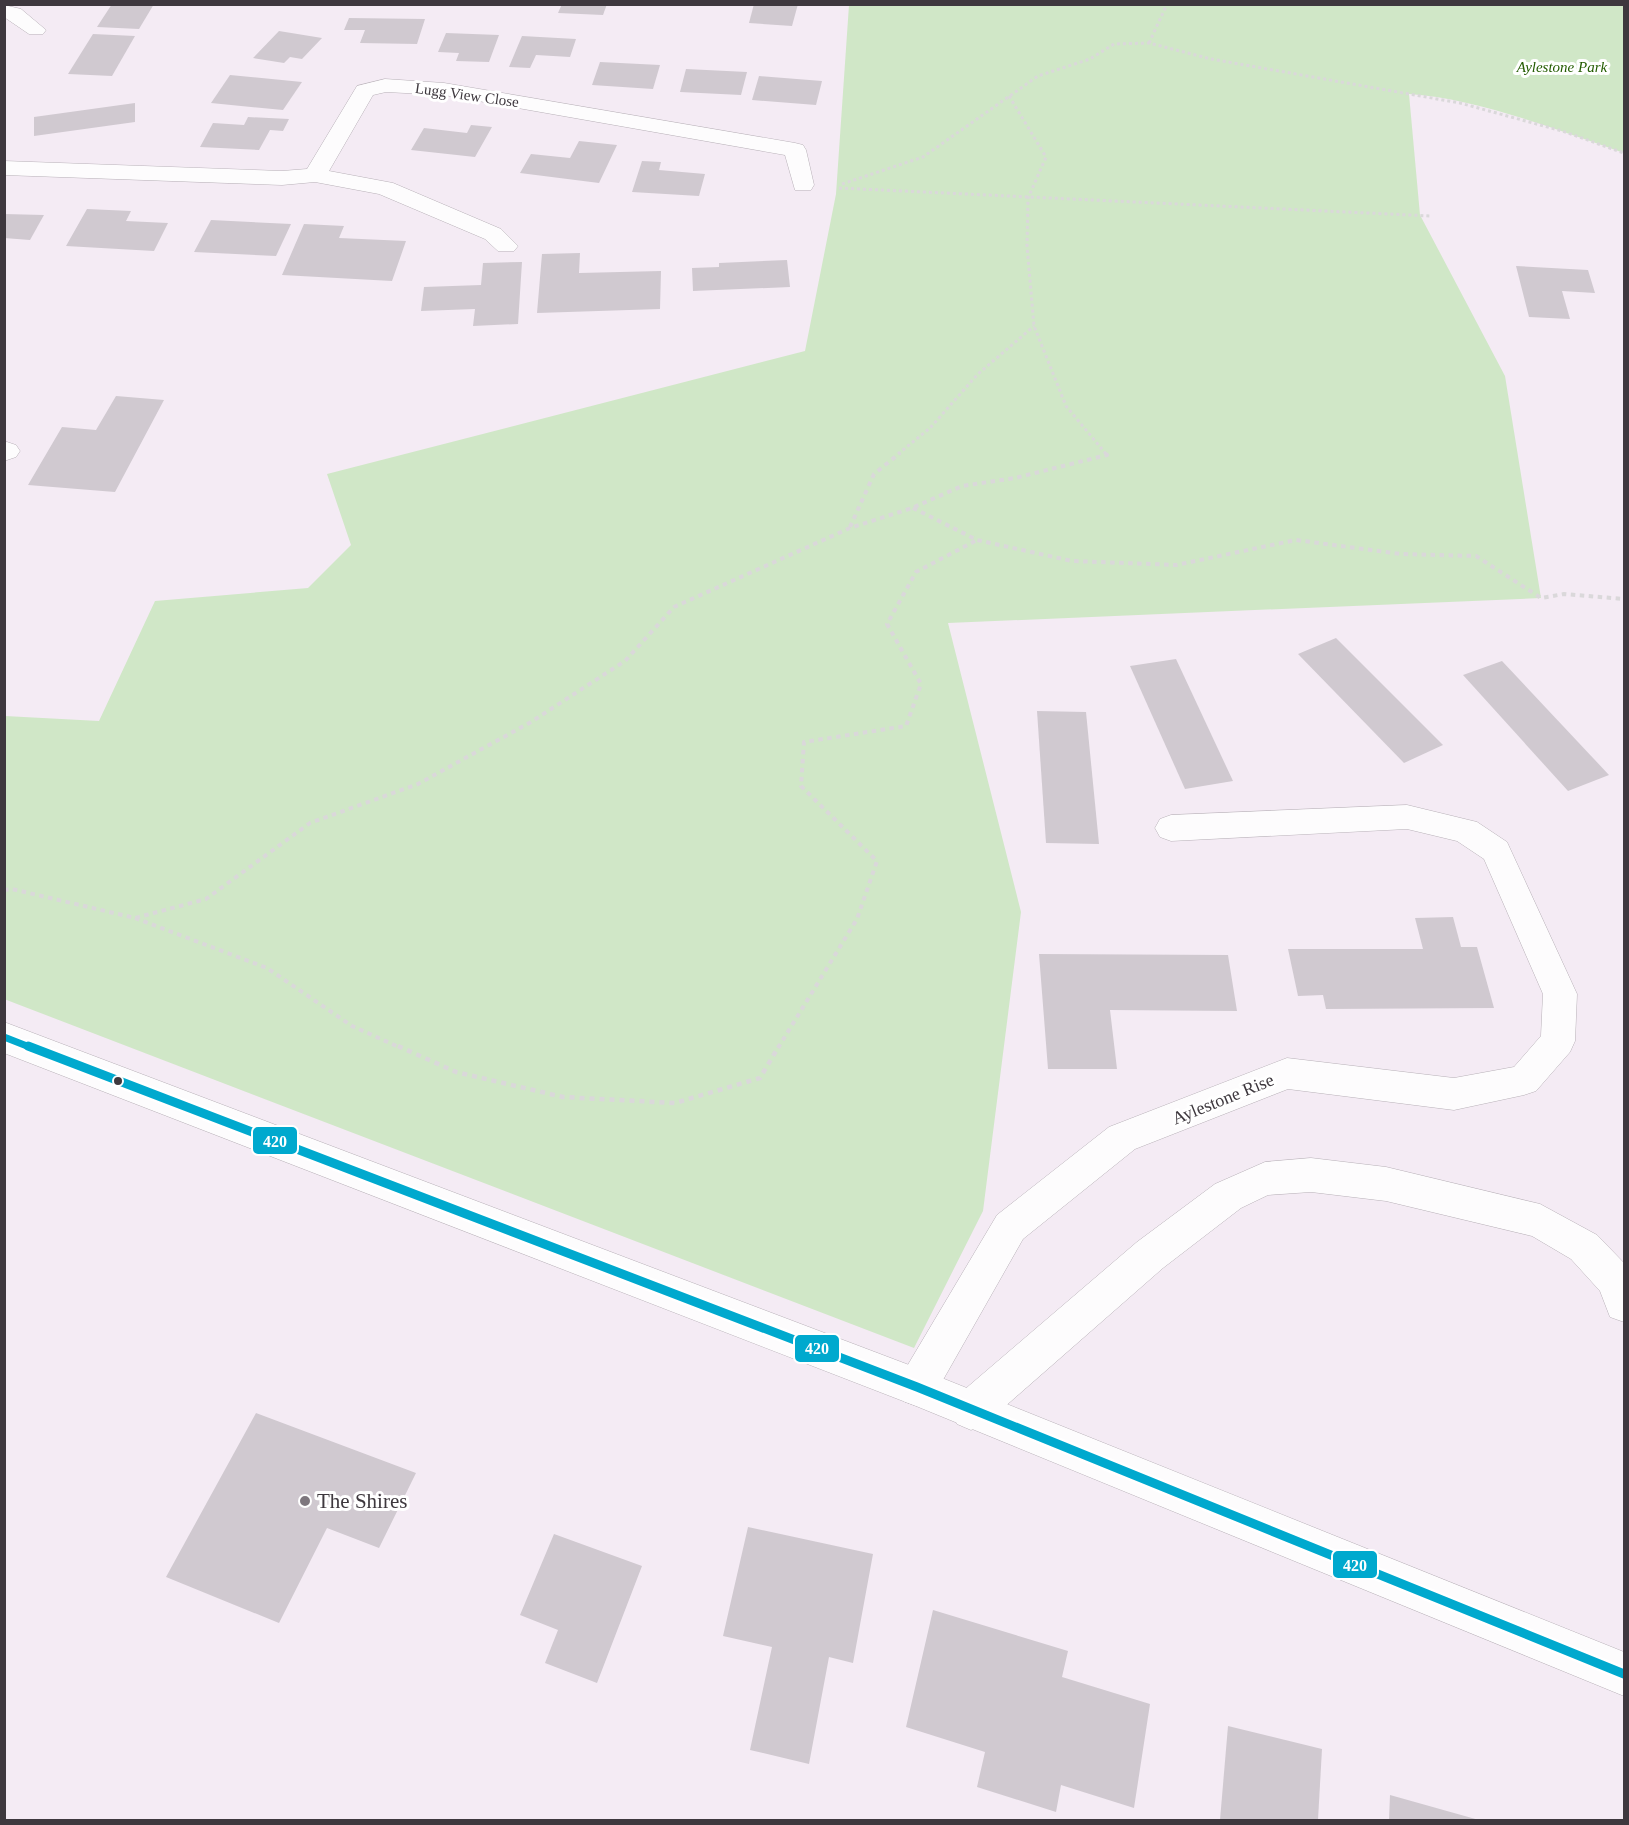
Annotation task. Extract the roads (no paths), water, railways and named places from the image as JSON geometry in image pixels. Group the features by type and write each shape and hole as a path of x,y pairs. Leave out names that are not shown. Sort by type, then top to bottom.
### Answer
{"main road":[{"path":"4,11 14,13 36,30"},
{"name":"Lugg View Close","path":"315,175 364,91 385,85 444,89 795,150 803,185"},
{"path":"4,168 282,178 315,175 386,188 493,234 506,246"},
{"name":"Aylestone Rise","path":"916,1387 1010,1227 1122,1138 1287,1073 1454,1094 1524,1080 1558,1041 1560,994 1496,851 1466,831 1407,817 1171,828"},
{"path":"4,1037 916,1387 1624,1674"},
{"path":"971,1410 1150,1255 1228,1196 1264,1179 1311,1175 1386,1184 1540,1221 1584,1247 1614,1279 1624,1304"}],"place":[{"name":"The Shires","path":"305,1501"}],"park label":[{"name":"Aylestone Park","path":"1562,67"}]}
